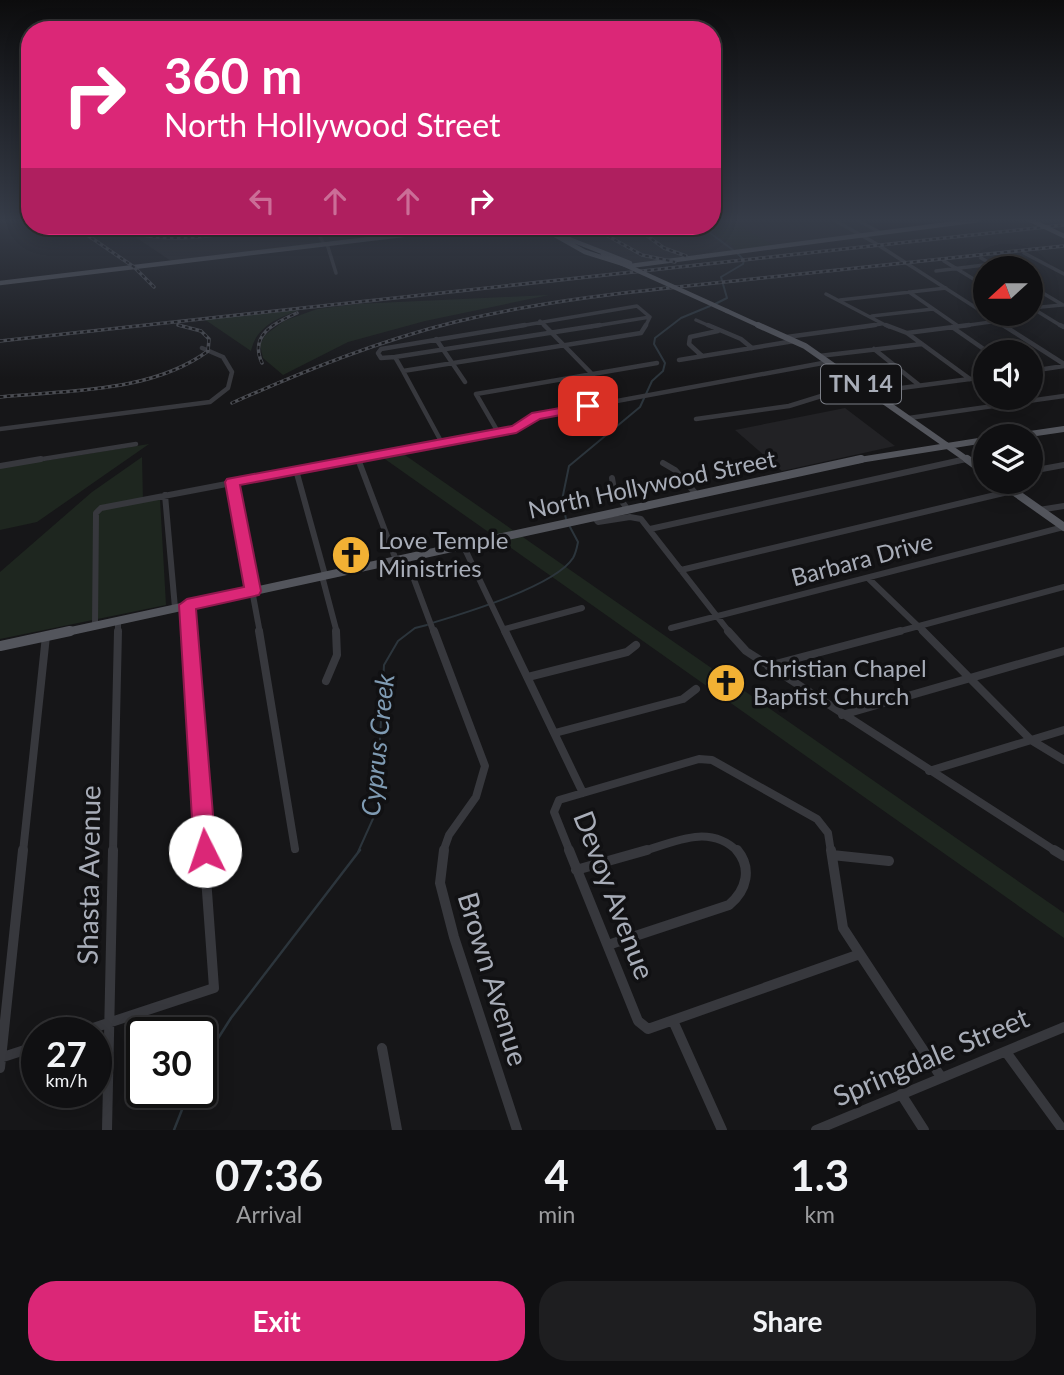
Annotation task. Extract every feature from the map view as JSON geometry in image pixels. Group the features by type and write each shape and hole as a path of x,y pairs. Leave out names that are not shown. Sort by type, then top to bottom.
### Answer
{"main road":[{"path":"0,283 86,273"},
{"name":"TN 14","path":"642,273 794,341 973,463"},
{"path":"1043,432 1064,429"},
{"name":"North Hollywood Street","path":"0,646 886,454 973,442"},
{"path":"1016,494 1064,527"}],"street":[{"path":"922,273 973,305"},
{"path":"838,300 946,288"},
{"path":"909,292 973,341"},
{"path":"1043,293 1064,305"},
{"path":"827,294 883,324 907,333 970,379"},
{"path":"1043,307 1064,305"},
{"path":"638,306 650,317 395,357 381,358 378,353 391,346 638,306"},
{"path":"870,316 933,309"},
{"path":"1043,315 1064,327"},
{"path":"402,371 641,332 650,317"},
{"path":"696,320 740,339 752,348"},
{"path":"540,321 592,374 614,402"},
{"path":"787,337 883,324"},
{"path":"907,333 973,324"},
{"path":"1006,326 1064,365"},
{"path":"702,356 689,344 690,337 720,330"},
{"path":"436,339 446,350 465,382"},
{"path":"679,360 794,341"},
{"path":"819,356 922,344"},
{"path":"0,429 210,402 230,387 234,379 233,371 214,351 202,348"},
{"path":"874,349 919,385"},
{"path":"395,357 442,443"},
{"path":"94,625 96,516 98,510 104,507 516,429 536,416 828,362"},
{"path":"498,432 475,395 657,363"},
{"path":"1043,369 1064,365"},
{"path":"871,392 973,379"},
{"path":"696,419 789,406 862,385"},
{"path":"909,418 1064,396"},
{"path":"0,466 136,444"},
{"path":"358,459 396,560"},
{"path":"650,529 967,459"},
{"path":"663,463 675,470 697,495"},
{"path":"1043,469 1064,465"},
{"path":"296,470 338,638 337,655 326,681"},
{"path":"612,478 614,490 628,510"},
{"path":"232,482 253,591 295,849"},
{"path":"681,570 999,494"},
{"path":"165,495 175,608"},
{"path":"1039,510 1064,506"},
{"path":"589,518 598,522 630,517 641,519 736,641 768,666 842,715 1064,856"},
{"name":"Barbara Drive","path":"671,628 1064,527"},
{"name":"Devoy Avenue","path":"463,545 583,793 559,800 554,812 638,1021 649,1029 674,1023 861,954"},
{"name":"Brown Avenue","path":"406,558 485,766 476,797 449,835 441,857 439,883 517,1130"},
{"path":"868,578 973,679 1031,740 1064,760"},
{"path":"768,666 1064,587"},
{"path":"112,1023 214,988 187,605"},
{"path":"505,629 582,608"},
{"name":"Shasta Avenue","path":"109,1017 118,620"},
{"path":"21,1052 0,1061 46,636"},
{"path":"528,677 627,652 636,645"},
{"path":"842,715 1064,651"},
{"path":"555,733 683,698 696,689"},
{"path":"929,771 1064,730"},
{"path":"583,793 699,759 712,760 817,819 828,833 841,921 941,1077"},
{"path":"576,870 702,834 722,839 738,851 744,860 746,884 740,898 729,905 608,945"},
{"path":"831,855 889,861"},
{"path":"674,1023 722,1130"},
{"name":"Springdale Street","path":"816,1130 1064,1027"},
{"path":"382,1048 397,1130"},
{"path":"1006,1052 1063,1130"},
{"path":"901,1094 924,1130"},
{"name":"Shasta Avenue","path":"107,1108 107,1130"}],"shaded area":[{"path":"549,295 425,321 348,342 283,375 263,358 260,345 265,335 284,321 317,309 356,304"},
{"path":"305,308 279,318 264,328 251,351 204,319"},
{"path":"845,408 895,446 782,471 735,430"},
{"path":"149,444 37,522 0,530 0,468"},
{"path":"402,453 1064,913 1064,938 382,457"},
{"path":"142,457 143,501 160,499 166,605 0,639 0,572 92,492"}],"waterway":[{"name":"Cyprus Creek","path":"715,304 727,298 721,277 728,273"},
{"name":"Cyprus Creek","path":"566,519 562,500 569,466 640,407 652,381 663,371 665,363 654,344 655,338 681,318 710,306"},
{"name":"Cyprus Creek","path":"432,623 508,597 548,579 563,568 576,552 578,542 570,527"},
{"name":"Cyprus Creek","path":"358,852 376,812 384,665 398,641 415,628 427,625"},
{"name":"Cyprus Creek","path":"217,1040 360,850"},
{"name":"Cyprus Creek","path":"174,1130 183,1108"}],"railway":[{"path":"140,273 154,287"},
{"path":"0,341 626,273"},
{"path":"232,403 314,368 398,338 455,322 563,301 815,273"},
{"path":"262,363 259,353 261,338 272,326 297,313"},
{"path":"0,397 108,387 161,375 208,351 209,339 201,331 178,325"}],"place":[{"name":"Love Temple Ministries","path":"351,555"},
{"name":"Christian Chapel Baptist Church","path":"726,683"}],"route":[{"path":"205,851 187,605 253,591 232,482 516,429 536,416 588,406"}]}
